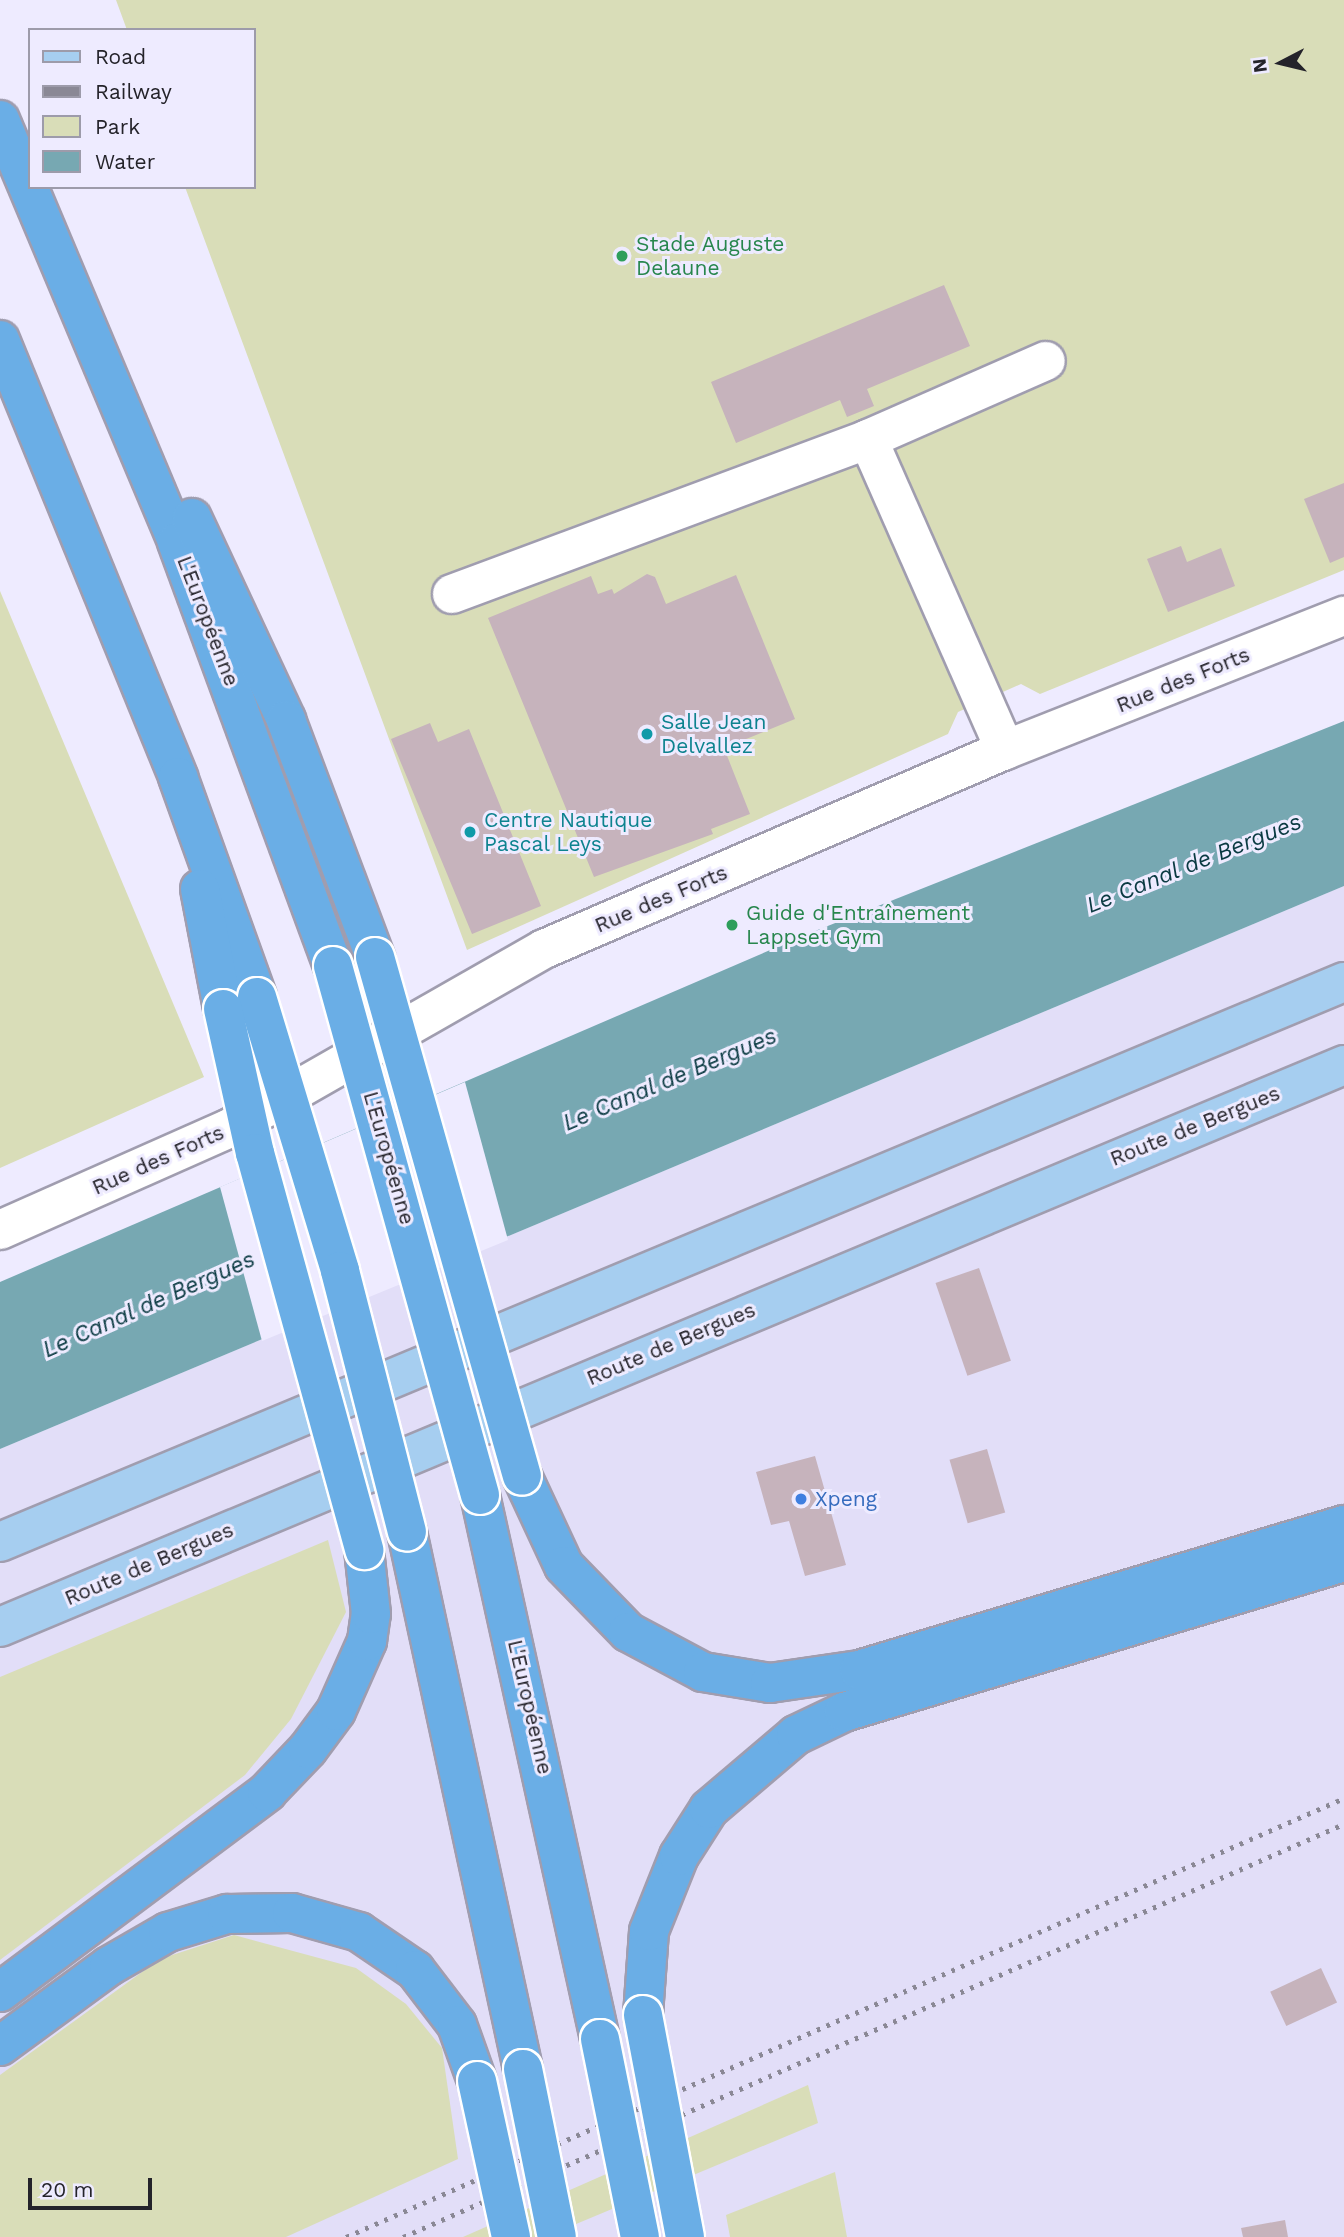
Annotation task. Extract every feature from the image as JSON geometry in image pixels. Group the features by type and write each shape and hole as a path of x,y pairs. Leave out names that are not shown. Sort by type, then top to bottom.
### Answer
{"highway":[{"name":"L'Européenne","path":"0,120 28,185"},
{"name":"L'Européenne","path":"30,190 231,680 332,966 480,1495 600,2039 640,2237"},
{"path":"30,190 257,652 375,957 522,1476 564,1566 628,1632 704,1672 770,1683 859,1670 1344,1525"},
{"path":"0,340 178,777 240,1003 344,1284 407,1532 557,2237"},
{"path":"0,1992 267,1792 308,1749 336,1711 367,1641 371,1614 364,1549 255,1153 240,1003"},
{"path":"685,2237 643,2015 649,1931 679,1856 709,1809 796,1735 844,1712 1344,1562"},
{"path":"0,2046 108,1966 168,1932 227,1914 280,1913 359,1933 415,1970 457,2025 477,2081 511,2237"}],"main road":[{"path":"0,1542 1344,982"},
{"name":"Route de Bergues","path":"0,1627 1344,1065"}],"street":[{"path":"452,594 868,439 1046,361"},
{"path":"868,439 1006,750"},
{"name":"Rue des Forts","path":"0,1230 230,1128 544,949 1006,750 1344,616"}],"shaded area":[{"path":"1344,886 1344,2237 0,2237 0,1449"}],"green space":[{"path":"116,0 1344,0 1344,570 1040,694 1021,684 958,712 948,734 467,950 186,189 256,189 256,28 126,28"},
{"path":"0,591 204,1077 0,1168"},
{"path":"328,1540 346,1612 291,1719 245,1775 0,1960 0,1677"},
{"path":"234,1935 356,1968 406,2004 442,2048 458,2159 286,2237 0,2237 0,2075 160,1959"},
{"path":"808,2085 818,2123 545,2237 463,2237"},
{"path":"835,2172 847,2237 730,2237 726,2215"}],"water":[{"name":"Le Canal de Bergues","path":"1344,721 1344,886 0,1449 0,1282 805,935"}],"pier":[{"path":"465,1082 508,1240 262,1341 220,1187"}],"building":[{"path":"944,285 970,346 867,389 874,406 847,417 840,400 736,443 711,382"},
{"path":"1344,483 1344,557 1330,563 1304,499"},
{"path":"1181,546 1187,562 1221,548 1235,586 1168,612 1147,559"},
{"name":"Salle Jean Delvallez","path":"647,574 655,577 666,604 736,575 795,719 724,748 750,814 711,829 713,834 594,877 488,618 591,576 598,594 612,589 614,594"},
{"name":"Centre Nautique Pascal Leys","path":"430,723 438,742 469,729 541,906 472,934 391,739"},
{"path":"979,1268 1011,1361 967,1376 936,1283"},
{"path":"987,1449 1005,1512 968,1523 950,1460"},
{"path":"815,1456 846,1565 805,1576 789,1521 771,1525 756,1472"},
{"path":"1321,1968 1337,2002 1286,2026 1270,1992"},
{"path":"1285,2220 1288,2237 1243,2237 1241,2228"}],"railway":[{"path":"346,2237 1344,1798"},
{"path":"403,2237 1344,1824"}],"place":[{"name":"Stade Auguste Delaune","path":"622,256"},
{"name":"Salle Jean Delvallez","path":"647,734"},
{"name":"Centre Nautique Pascal Leys","path":"470,832"},
{"name":"Guide d'Entraînement Lappset Gym","path":"732,925"},
{"name":"Xpeng","path":"801,1499"}]}
